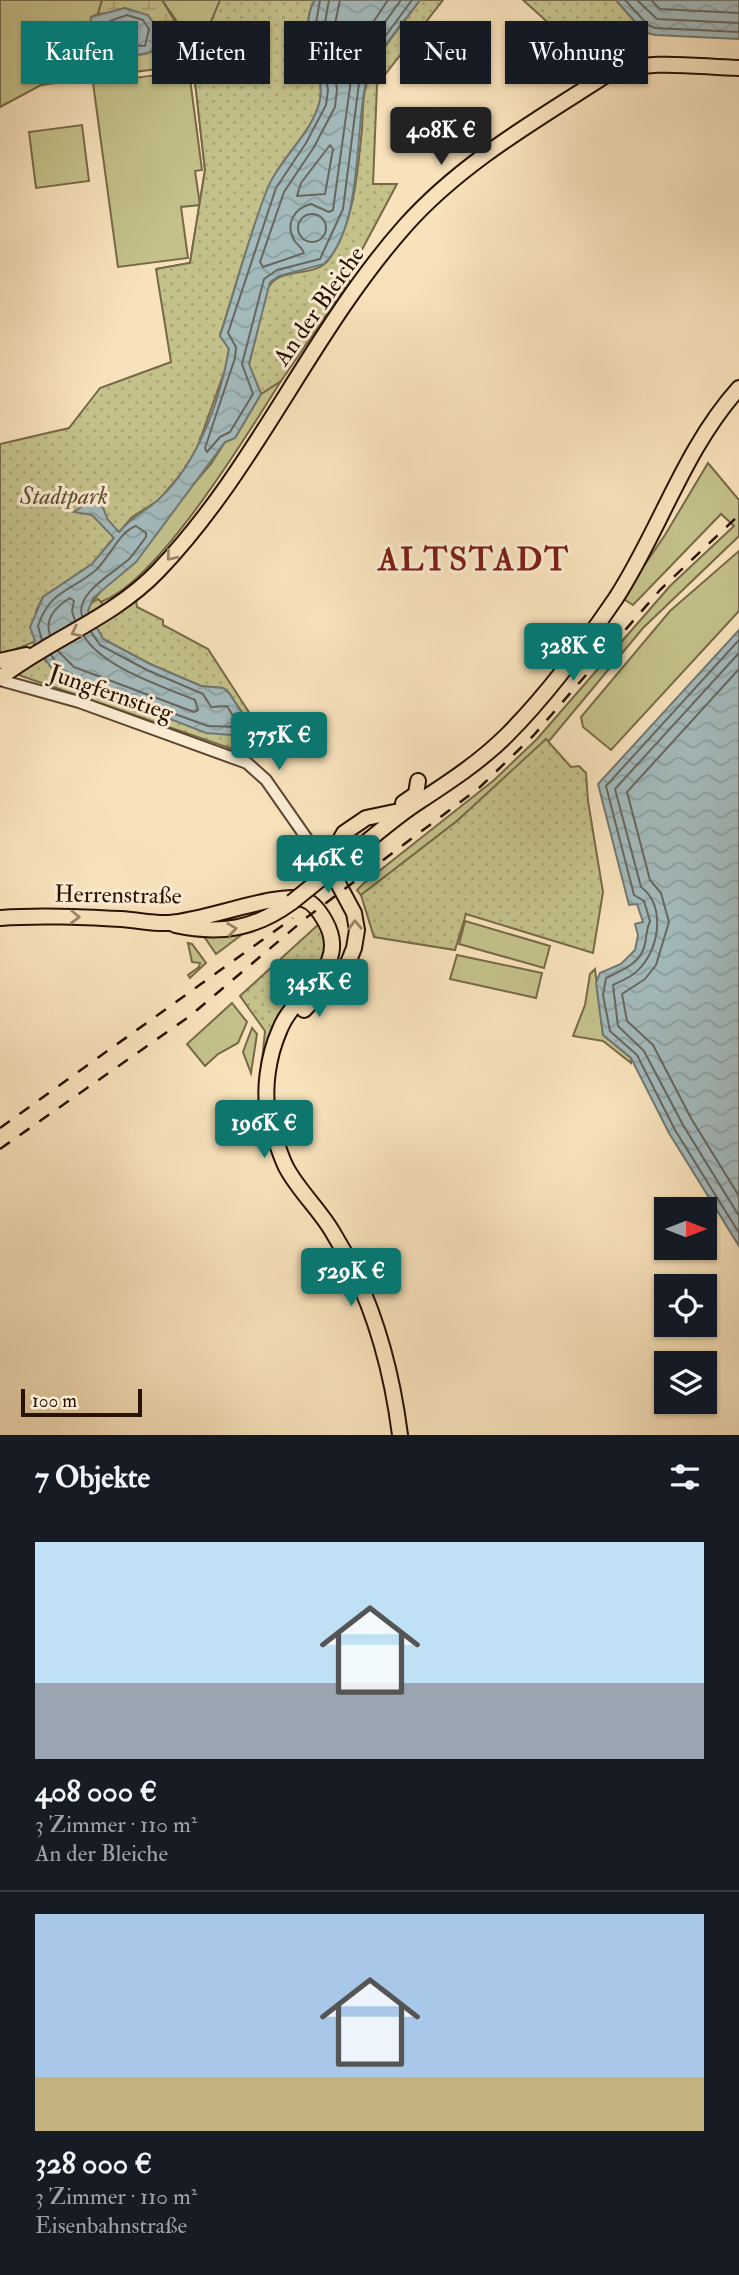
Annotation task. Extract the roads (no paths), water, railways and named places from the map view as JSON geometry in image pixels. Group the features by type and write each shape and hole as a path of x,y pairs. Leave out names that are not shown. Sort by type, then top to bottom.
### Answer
{"main road":[{"name":"An der Bleiche","path":"0,679 30,654 86,627 156,573 214,504 293,383 394,240 452,180 476,160 608,74 645,65 739,68"},
{"path":"717,68 739,76"},
{"path":"167,923 195,929 239,929 263,921 292,902 507,735 603,617 636,566 649,536 701,443 739,388"},
{"path":"0,662 30,654"},
{"path":"400,1435 383,1352 357,1277 332,1230 287,1169 269,1116 266,1090 276,1046 354,948 356,923 352,906 335,879 332,861 337,845 355,824 410,799 419,789 418,781 429,788 444,786"},
{"path":"376,815 412,807"},
{"name":"Herrenstraße","path":"2,917 69,917 167,923 223,914 274,899 295,898 314,906 332,937 334,970"}],"street":[{"name":"Jungfernstieg","path":"0,679 79,702 247,763 265,780 335,879"}],"water":[{"path":"315,0 420,0 404,21 400,21 400,26 386,44 386,21 308,21"},
{"path":"616,0 739,0 739,39 655,35 648,33 648,21 634,21"},
{"path":"125,8 148,15 152,21 152,51 138,55 138,21 91,21 91,17"},
{"path":"320,84 366,84 355,180 345,228 336,248 324,264 279,276 270,282 249,364 261,394 235,438 225,442 136,562 93,598 88,611 103,639 150,664 201,686 223,688 252,728 245,736 206,733 57,675 44,658 41,659 30,627 43,597 92,564 114,538 92,515 74,512 89,501 101,503 108,520 119,532 155,503 174,483 196,449 220,389 229,349 220,336 261,205 274,176 311,123 320,100"},
{"path":"739,630 739,1246 718,1212 718,1197 709,1197 669,1133 631,1058 603,1035 596,983 600,973 621,964 635,950 638,935 635,924 643,922 637,904 629,905 598,784"}],"railway":[{"path":"0,1149 190,1016 306,918 479,788 533,736 660,590 739,515"},
{"path":"0,1128 293,918"}],"district":[{"name":"ALTSTADT","path":"474,560"}],"park label":[{"name":"Stadtpark","path":"64,496"}]}
